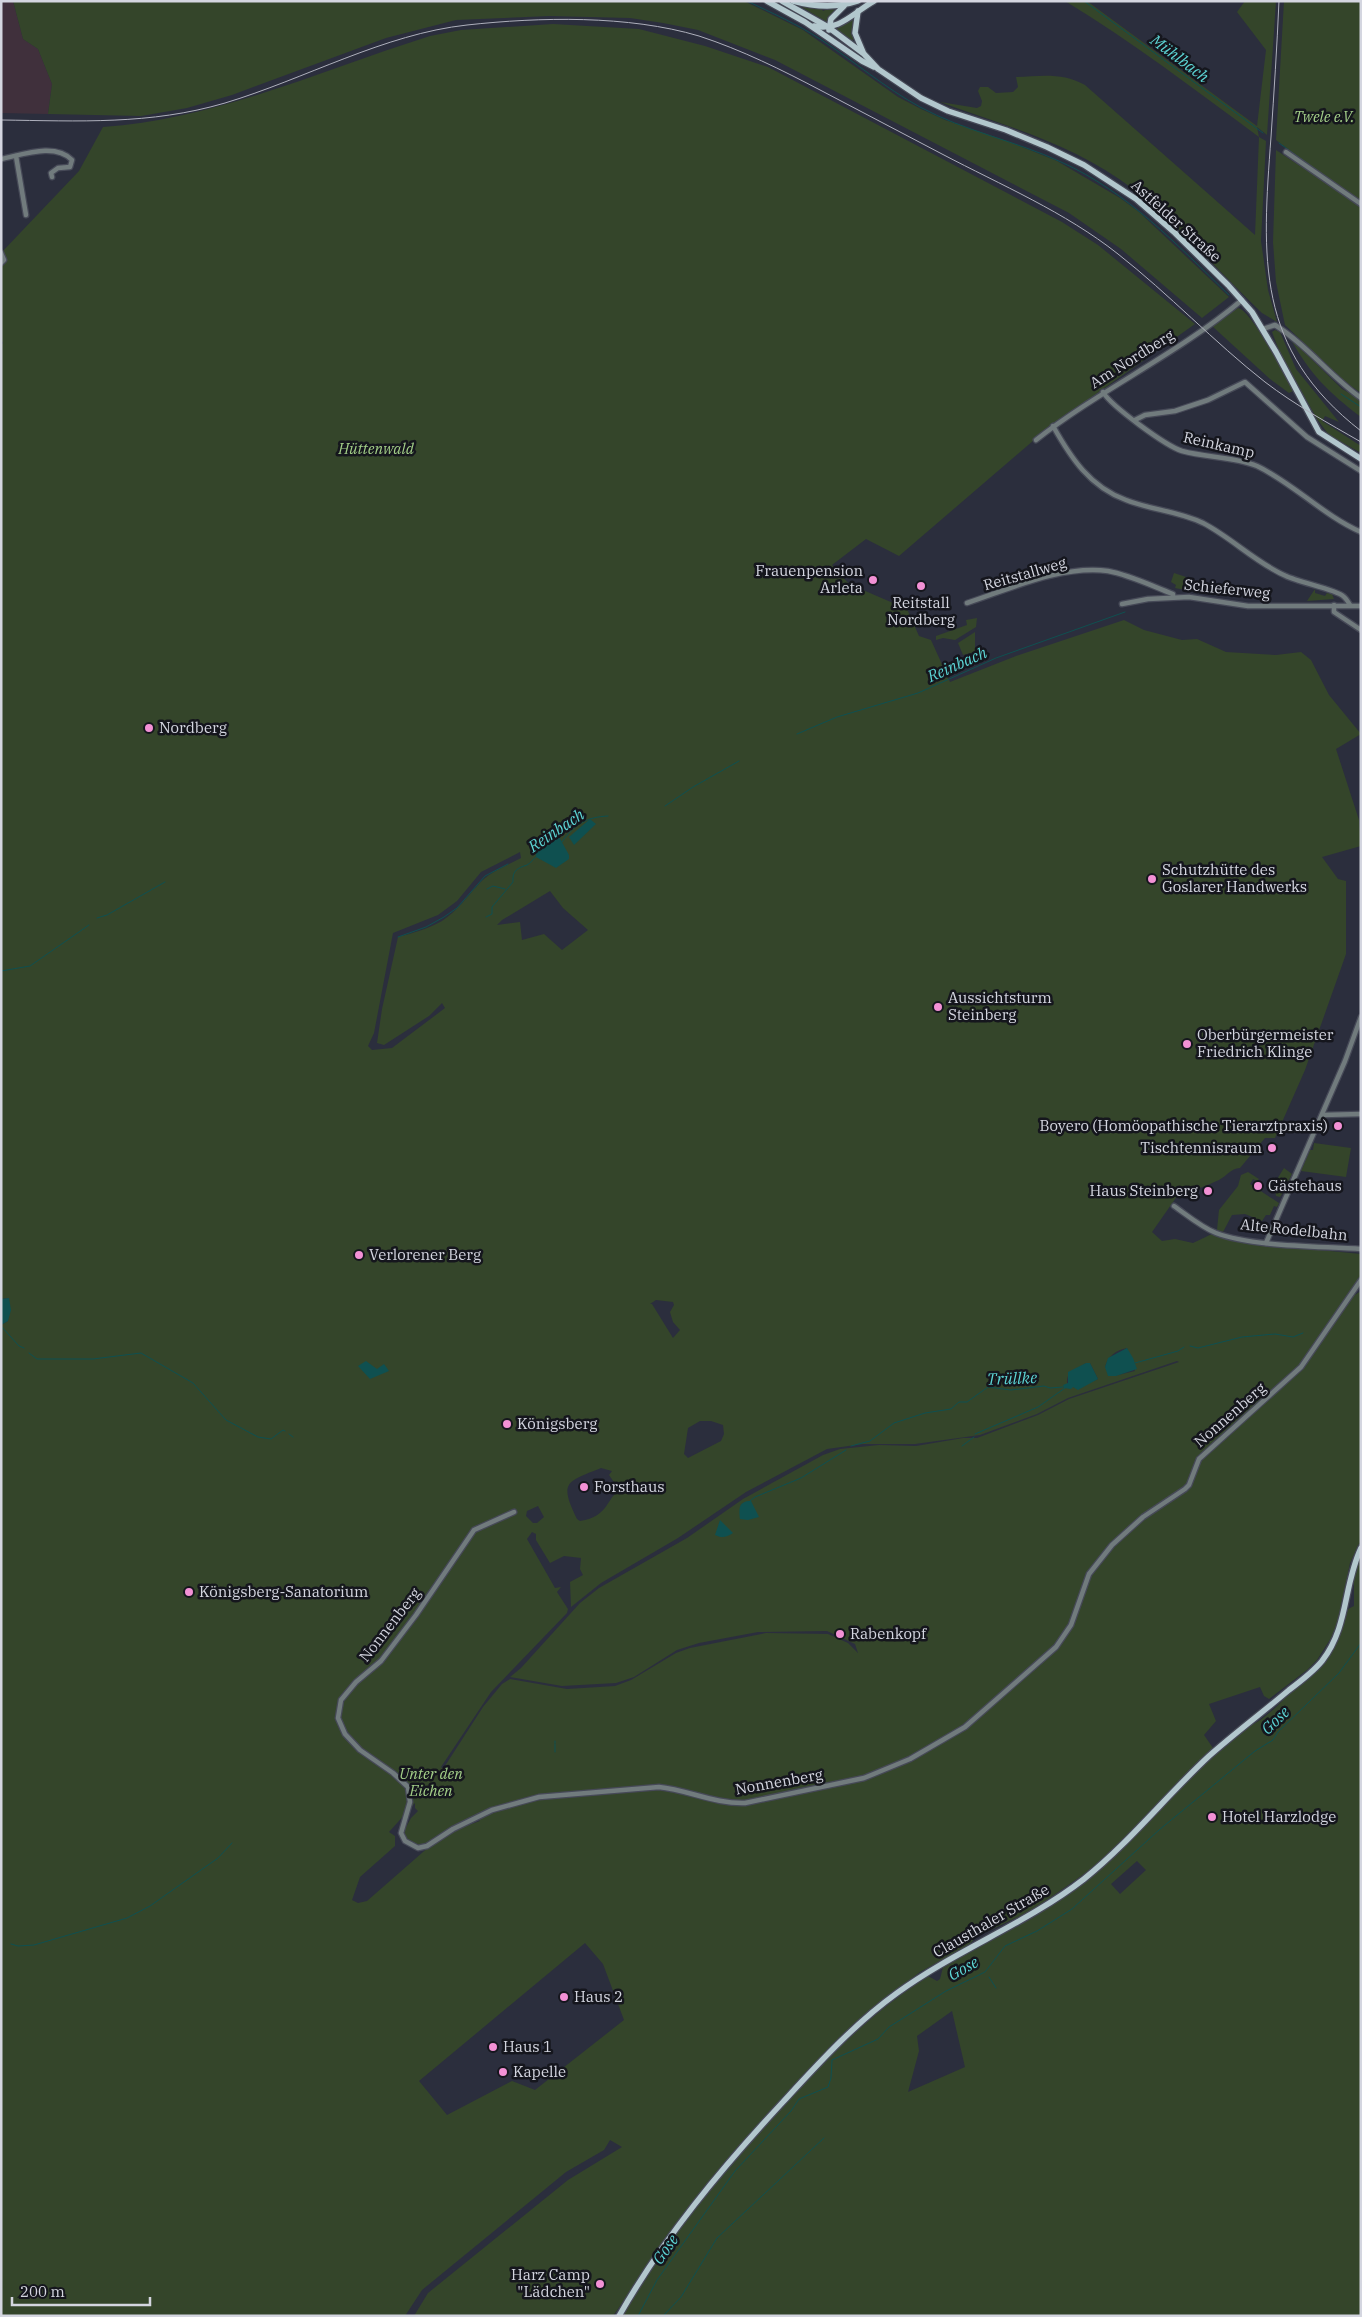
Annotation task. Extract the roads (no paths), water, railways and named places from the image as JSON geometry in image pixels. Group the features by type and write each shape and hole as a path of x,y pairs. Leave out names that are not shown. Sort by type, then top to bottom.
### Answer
{"main road":[{"path":"767,1 805,22 862,61 878,69"},
{"path":"782,1 828,27 864,54 878,69"},
{"path":"794,1 823,6 844,6"},
{"path":"834,42 828,27 833,14 844,6 858,1"},
{"path":"805,22 818,27 828,27 842,23 874,1"},
{"path":"858,11 855,33 864,54"},
{"name":"Astfelder Straße","path":"878,69 908,91 936,106 1047,147 1116,184 1162,220 1242,300 1263,328 1319,432 1361,459"},
{"name":"Clausthaler Straße","path":"619,2316 661,2249 704,2191 798,2085 852,2031 883,2004 909,1985 966,1950 1035,1913 1082,1880 1121,1847 1208,1758 1316,1668 1329,1650 1339,1630 1353,1570 1361,1548"}],"street":[{"path":"1,159 50,150 69,157 72,160 70,166 54,170 51,173 52,177"},
{"path":"1286,152 1361,204"},
{"path":"16,156 26,215"},
{"path":"1,253 3,262"},
{"name":"Am Nordberg","path":"1036,440 1103,392 1201,330 1242,300"},
{"path":"1263,328 1275,325 1291,335 1346,388 1361,398"},
{"path":"1135,420 1145,416 1175,411 1208,400 1245,382 1307,437 1361,471"},
{"name":"Reinkamp","path":"1103,392 1115,407 1168,445 1182,451 1236,459 1258,467 1361,532"},
{"path":"1053,426 1070,456 1089,478 1109,492 1126,500 1182,514 1202,522 1280,574 1298,582 1342,595 1350,605"},
{"name":"Reitstallweg","path":"967,603 1038,580 1082,571 1108,572 1127,576 1173,594 1174,597"},
{"name":"Schieferweg","path":"1122,604 1174,597 1205,598 1248,606 1361,606"},
{"path":"1334,605 1334,612 1361,630"},
{"path":"1266,1243 1345,1061 1361,1017"},
{"path":"1322,1115 1361,1114"},
{"name":"Alte Rodelbahn","path":"1174,1206 1216,1233 1266,1243 1361,1249"},
{"path":"1352,1292 1361,1280"},
{"name":"Nonnenberg","path":"514,1512 474,1530 416,1615 381,1661 356,1682 341,1700 338,1718 344,1734 360,1750 393,1773 408,1787 410,1802 401,1833 405,1841 418,1848 427,1846 453,1829 492,1810 539,1797 659,1787 676,1788 719,1802 731,1803 864,1778 910,1759 966,1727 1056,1647 1071,1625 1090,1574 1102,1556 1142,1517 1190,1485 1199,1459 1301,1367 1352,1292 1361,1287"}],"waterway":[{"path":"747,1 784,19 833,47 894,91 920,107 954,123 1061,162 1108,188 1151,221 1229,295"},
{"name":"Mühlbach","path":"1084,1 1263,133"},
{"name":"Mühlbach","path":"1279,143 1349,193"},
{"name":"Reinbach","path":"1341,394 1361,407"},
{"name":"Reinbach","path":"797,734 837,717 918,693 996,658 1125,612"},
{"name":"Reinbach","path":"665,806 693,787 739,761"},
{"name":"Reinbach","path":"562,842 581,823 593,818 608,816"},
{"name":"Reinbach","path":"486,917 492,914 492,907 513,882 516,870 528,864 537,856"},
{"path":"398,937 426,927 444,917 457,908 485,876 508,864"},
{"path":"97,918 107,915 165,882"},
{"path":"487,889 493,886 505,889"},
{"path":"1,971 30,966 89,925"},
{"path":"1,1326 19,1346 24,1348"},
{"name":"Trüllke","path":"1190,1346 1198,1348 1242,1337 1275,1334 1293,1337 1303,1333"},
{"name":"Trüllke","path":"1135,1363 1178,1351 1184,1347"},
{"path":"29,1353 37,1359 93,1359 141,1353 193,1383 226,1420 258,1437 271,1439 283,1430 285,1431"},
{"name":"Trüllke","path":"851,1446 870,1441 894,1423 925,1413 951,1409 959,1402 967,1402 988,1387 1011,1390 1044,1386 1050,1388 1063,1387"},
{"path":"975,1434 1038,1407 1065,1388"},
{"path":"289,1434 293,1437"},
{"path":"962,1446 974,1437"},
{"name":"Trüllke","path":"750,1501 755,1497 801,1478 846,1450"},
{"name":"Gose","path":"638,2316 657,2280 735,2171 791,2111 799,2099 828,2087 831,2078 832,2060 878,2039 889,2027 946,1991 985,1972 1005,1946 1037,1931 1072,1909 1159,1830 1255,1751 1273,1740 1278,1732 1339,1673 1361,1643"},
{"path":"555,1744 555,1752"},
{"path":"11,1944 18,1946 34,1945 127,1918 150,1906 218,1858 232,1843"},
{"path":"989,1977 996,1988"},
{"path":"663,2316 681,2297 717,2238 824,2138"}],"railway":[{"path":"1279,1 1266,222 1268,262 1273,299 1284,334 1301,367 1326,400 1361,431"},
{"path":"1,120 114,120 169,115 197,110 255,93 375,47 436,30 467,25 554,19 614,21 672,29 699,36 777,68 1055,212 1098,239 1137,269 1265,382 1300,406 1361,442"}],"place":[{"name":"Frauenpension Arleta","path":"873,580"},
{"name":"Reitstall Nordberg","path":"921,586"},
{"name":"Nordberg","path":"149,728"},
{"name":"Schutzhütte des Goslarer Handwerks","path":"1152,879"},
{"name":"Aussichtsturm Steinberg","path":"938,1007"},
{"name":"Oberbürgermeister Friedrich Klinge","path":"1187,1044"},
{"name":"Boyero (Homöopathische Tierarztpraxis)","path":"1338,1126"},
{"name":"Tischtennisraum","path":"1272,1148"},
{"name":"Gästehaus","path":"1258,1186"},
{"name":"Haus Steinberg","path":"1208,1191"},
{"name":"Verlorener Berg","path":"359,1255"},
{"name":"Königsberg","path":"507,1424"},
{"name":"Forsthaus","path":"584,1487"},
{"name":"Königsberg-Sanatorium","path":"189,1592"},
{"name":"Rabenkopf","path":"840,1634"},
{"name":"Hotel Harzlodge","path":"1212,1817"},
{"name":"Haus 2","path":"564,1997"},
{"name":"Haus 1","path":"493,2047"},
{"name":"Kapelle","path":"503,2072"},
{"name":"Harz Camp \"Lädchen\"","path":"600,2284"}],"park label":[{"name":"Twele e.V.","path":"1324,117"},
{"name":"Hüttenwald","path":"376,449"},
{"name":"Unter den Eichen","path":"431,1782"}]}
